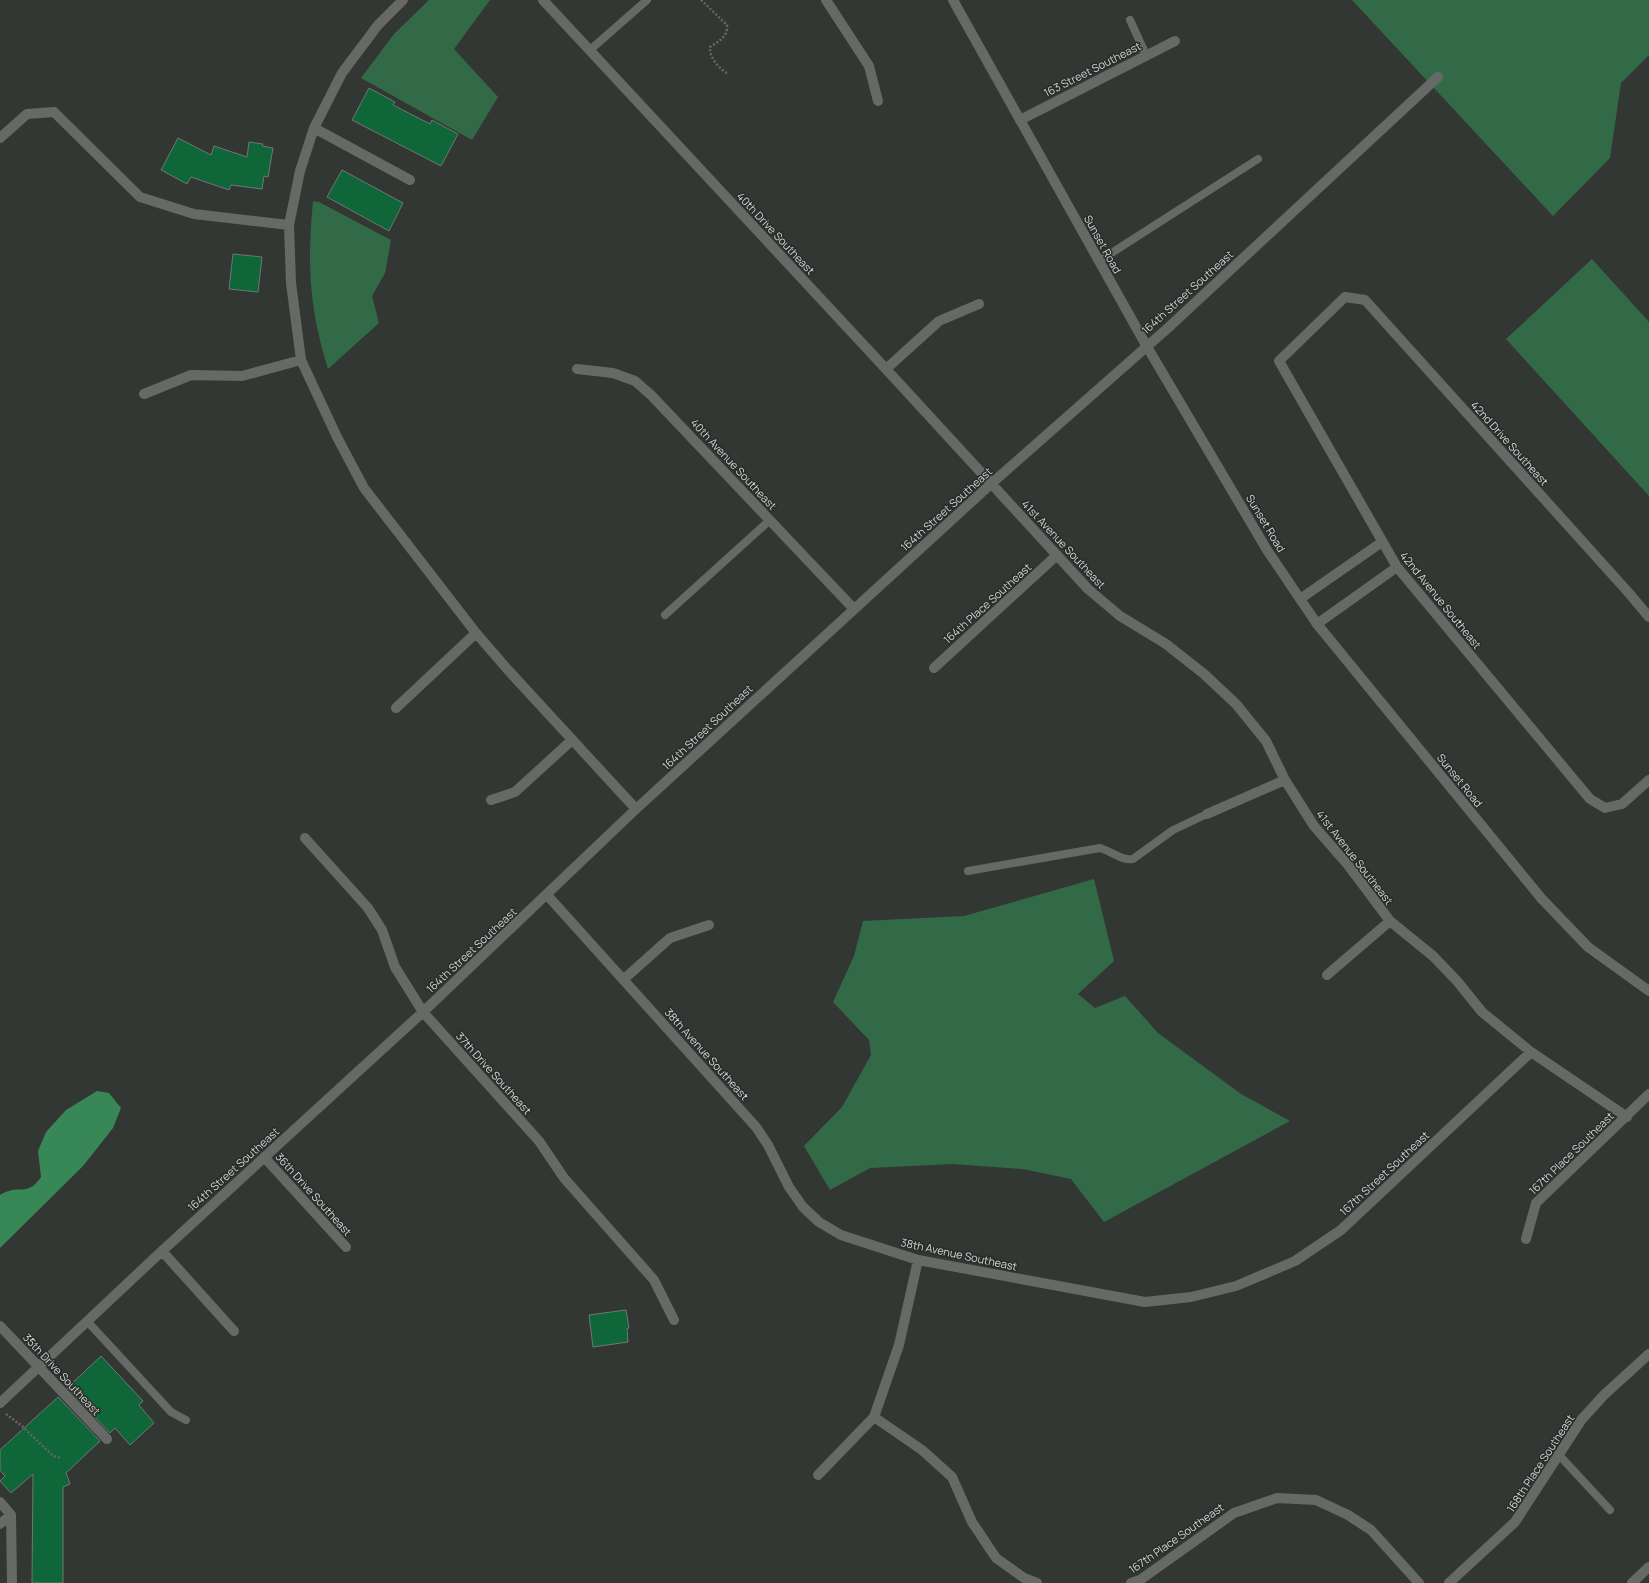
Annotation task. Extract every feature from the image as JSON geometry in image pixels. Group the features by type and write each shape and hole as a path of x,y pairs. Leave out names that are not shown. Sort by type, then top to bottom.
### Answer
{"street":[{"path":"403,0 378,25 342,73 314,128 300,171 289,225 291,283 301,360 337,437 364,488 476,633 636,809"},
{"name":"40th Drive Southeast","path":"543,0 992,483"},
{"path":"826,0 869,66 878,101"},
{"name":"Sunset Road","path":"953,0 1146,345 1267,550 1317,624 1541,898 1588,947 1649,991"},
{"name":"163 Street Southeast","path":"1020,120 1175,40"},
{"name":"164th Street Southeast","path":"2,1408 38,1366 423,1012 548,895 636,809 992,483 1168,327 1438,77"},
{"path":"0,138 27,114 54,112 140,197 194,214 289,225"},
{"path":"314,128 410,180"},
{"name":"42nd Avenue Southeast","path":"1346,297 1279,361 1396,567 1590,799 1605,808 1622,804 1649,780"},
{"name":"42nd Drive Southeast","path":"1346,297 1365,300 1628,592 1649,618"},
{"path":"886,369 939,320 979,304"},
{"path":"144,394 191,375 242,376 301,360"},
{"name":"40th Avenue Southeast","path":"578,369 613,373 634,381 651,395 854,609"},
{"name":"41st Avenue Southeast","path":"992,483 1088,589 1120,616 1166,644 1204,674 1236,704 1266,741 1285,780 1314,826 1348,865 1390,921 1434,956 1482,1012 1530,1052 1627,1117"},
{"path":"1300,599 1382,542"},
{"name":"164th Place Southeast","path":"934,668 1057,555"},
{"path":"1317,624 1396,567"},
{"path":"396,708 476,633"},
{"path":"490,800 515,792 572,740"},
{"path":"1207,814 1285,780"},
{"name":"37th Drive Southeast","path":"305,838 368,908 382,930 395,967 423,1012 539,1141 564,1178 654,1280 674,1320"},
{"name":"38th Avenue Southeast","path":"548,895 756,1127 768,1145 789,1187 803,1207 819,1222 841,1235 918,1260 1145,1302 1191,1297 1236,1286"},
{"path":"1327,975 1390,921"},
{"path":"624,979 670,938 709,925"},
{"name":"167th Street Southeast","path":"1236,1286 1295,1261 1341,1230 1530,1052"},
{"name":"167th Place Southeast","path":"1526,1239 1536,1203 1627,1117 1649,1094"},
{"name":"36th Drive Southeast","path":"264,1157 346,1247"},
{"path":"162,1251 234,1331"},
{"path":"818,1475 874,1417 899,1345 918,1260"},
{"name":"35th Drive Southeast","path":"0,1326 107,1439"},
{"name":"168th Place Southeast","path":"1449,1583 1516,1522 1582,1418 1604,1394 1649,1354"},
{"path":"874,1417 922,1450 952,1477 972,1522 996,1558 1024,1578 1037,1583"},
{"name":"167th Place Southeast","path":"1131,1583 1140,1580 1234,1512 1277,1498 1316,1500 1348,1515 1371,1530 1419,1583"},
{"path":"0,1502 11,1515 12,1583"},
{"path":"0,1524 11,1515"},
{"path":"1632,1583 1649,1567"}],"lane":[{"path":"590,50 647,0"},
{"path":"1130,20 1146,55"},
{"path":"1099,261 1258,159"},
{"path":"665,615 770,520"},
{"path":"968,871 1100,848 1109,850 1127,860 1133,859 1173,830 1207,814"},
{"path":"87,1321 171,1412 186,1420"},
{"path":"1558,1455 1610,1510"}],"path":[{"path":"701,0 727,25 728,31 723,38 710,47 710,52 712,58 723,71 728,74"},
{"path":"2,1408 15,1423 22,1426 53,1456 61,1458"}],"shaded area":[{"path":"429,0 490,0 454,49 498,97 472,140 361,78 394,34"},
{"path":"1352,0 1649,0 1649,55 1621,83 1610,158 1553,216"},
{"path":"313,201 319,202 391,240 385,273 372,296 379,323 328,369 317,326 311,286 310,245"},
{"path":"1592,259 1649,322 1649,496 1506,339"},
{"path":"1094,879 1114,961 1078,994 1095,1008 1125,996 1158,1033 1241,1094 1290,1121 1104,1222 1071,1179 1023,1169 952,1164 870,1168 830,1190 804,1146 842,1107 871,1055 869,1040 833,1002 854,956 863,921 964,916"},
{"path":"97,1091 109,1093 121,1108 113,1128 83,1166 0,1248 0,1195 12,1190 27,1189 36,1183 41,1177 38,1151 46,1132 66,1110"}],"building":[{"path":"369,88 395,102 393,105 430,124 432,120 458,134 441,166 352,120"},
{"path":"178,138 211,155 214,146 247,157 249,142 263,144 262,146 273,148 268,177 264,176 262,189 231,185 229,190 191,177 187,184 161,170"},
{"path":"342,170 403,203 389,231 327,197"},
{"path":"233,254 262,257 258,292 229,289"},
{"path":"626,1310 629,1328 627,1329 628,1342 593,1347 589,1315"},
{"path":"101,1356 143,1401 139,1405 154,1423 130,1445 115,1428 110,1433 67,1388"},
{"path":"58,1397 100,1441 66,1473 70,1484 63,1487 63,1583 32,1583 33,1474 11,1493 0,1481 5,1476 0,1470 0,1450"}]}
